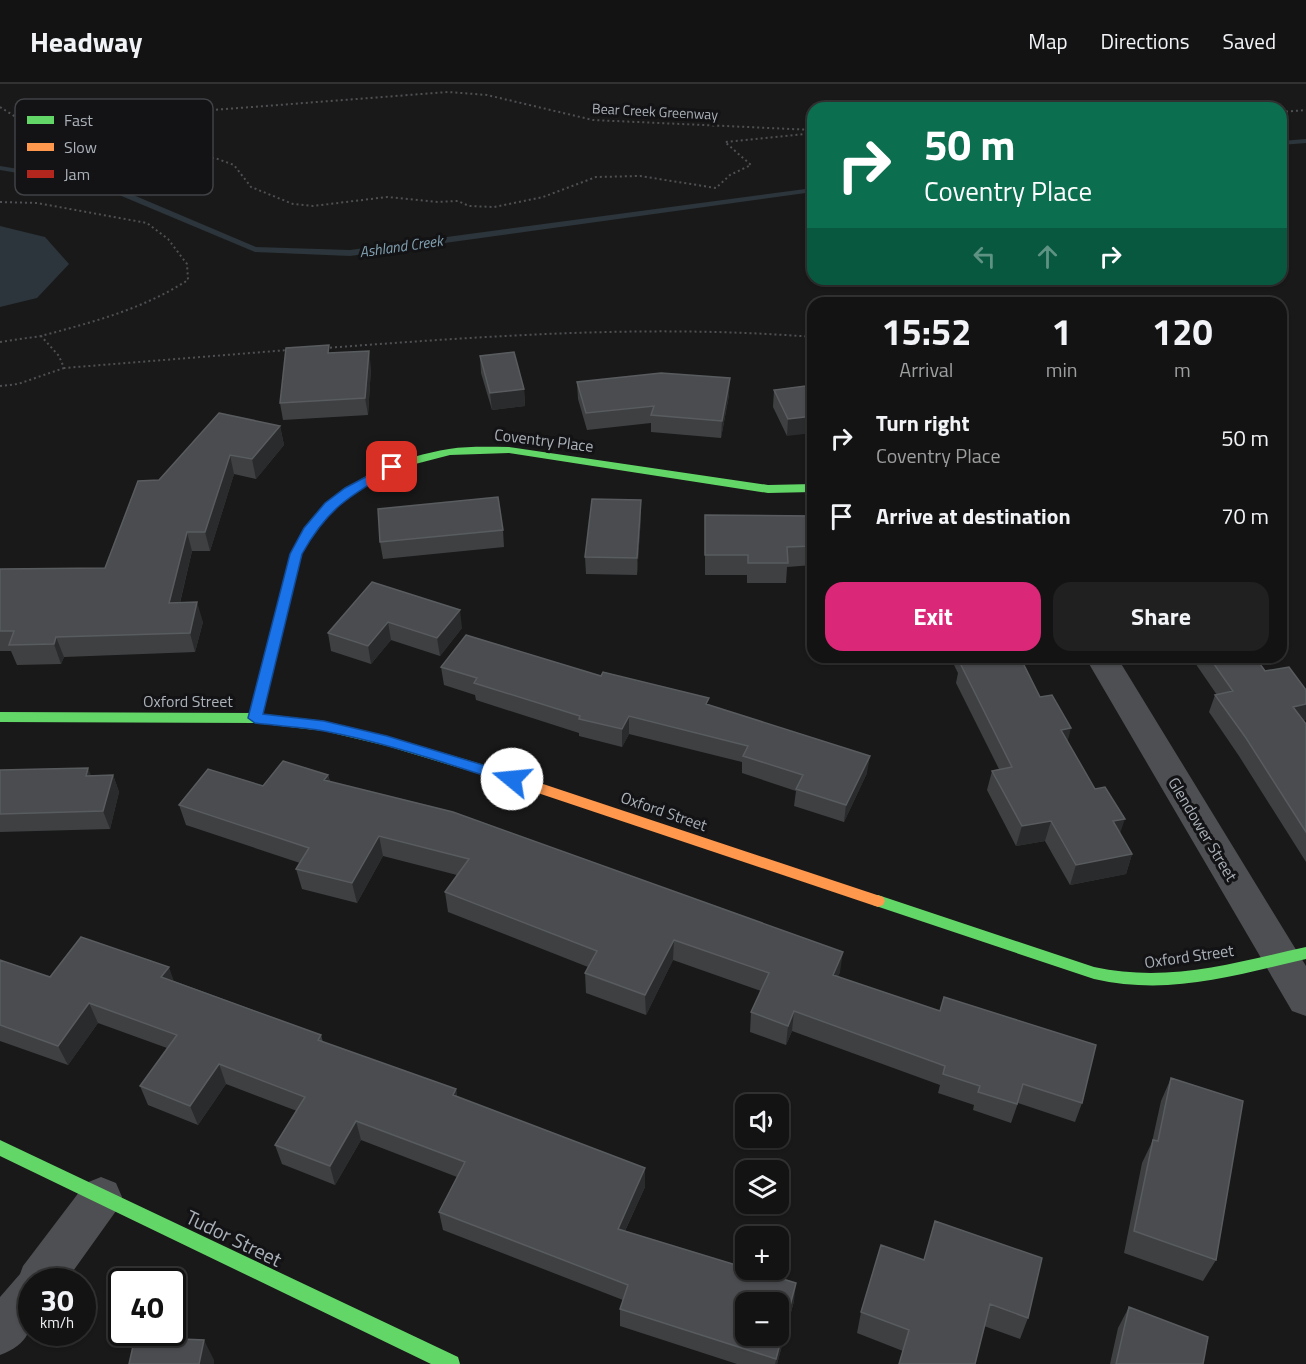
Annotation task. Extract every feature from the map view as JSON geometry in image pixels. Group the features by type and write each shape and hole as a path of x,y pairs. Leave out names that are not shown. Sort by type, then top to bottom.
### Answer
{"street":[{"name":"Coventry Place","path":"255,718 296,554 310,528 330,506 349,491 392,467 450,452 510,450 768,489 807,488"},
{"name":"Glendower Street","path":"1105,663 1293,955 1306,1000"},
{"name":"Oxford Street","path":"0,717 255,718 324,726 420,751 573,798 1066,964 1121,980 1150,981 1187,976 1293,955"},
{"name":"Tudor Street","path":"0,1148 451,1364"},
{"path":"49,1268 101,1197"},
{"path":"0,1333 18,1309"}],"path":[{"name":"Bear Creek Greenway","path":"213,110 448,92 487,95 593,120 807,130"},
{"name":"Bear Creek Greenway","path":"0,108 15,117"},
{"path":"1287,111 1306,110"},
{"path":"213,158 234,165 251,187 293,204 313,206 387,197 438,202 458,201 469,206 494,207 543,197 596,177 640,176 716,188 730,175 751,165 725,142 807,133"},
{"path":"0,202 37,203 147,223 168,239 187,264 188,280 166,295 125,314 41,336 0,342"},
{"path":"317,348 601,331 728,331 807,337"},
{"path":"41,336 59,356 64,368"},
{"path":"0,386 18,384 64,368 294,350"}],"shaded area":[{"path":"0,226 45,237 69,264 37,298 0,307"}],"building":[{"path":"329,345 328,353 369,351 365,398 280,403 286,348"},
{"path":"514,352 524,389 490,393 480,356"},
{"path":"661,373 730,378 722,421 651,415 654,406 586,413 577,382"},
{"path":"807,386 807,417 788,419 774,390"},
{"path":"219,413 280,426 252,459 230,455 205,532 187,532 169,603 197,602 190,633 56,637 54,644 9,645 14,631 0,631 0,569 105,568 138,481 159,480"},
{"path":"498,497 503,530 380,542 378,509"},
{"path":"592,499 641,500 637,558 585,557"},
{"path":"705,515 807,516 807,546 787,547 788,563 748,563 748,555 705,555"},
{"path":"372,582 460,610 437,638 388,622 368,646 328,633"},
{"path":"466,635 601,676 603,672 709,698 706,704 870,756 846,805 796,789 803,775 743,756 748,746 629,716 622,729 579,719 580,716 474,683 477,678 441,667"},
{"path":"960,663 1023,663 1040,697 1052,695 1071,728 1061,730 1095,789 1105,787 1125,819 1113,821 1132,854 1076,865 1051,821 1022,826 992,771 1012,767"},
{"path":"1213,663 1259,663 1265,671 1289,667 1306,690 1306,704 1293,707 1306,724 1306,832 1246,738 1215,695 1233,691"},
{"path":"283,761 328,775 324,780 453,812 843,952 833,975 940,1011 944,997 1096,1045 1082,1103 1023,1084 1017,1104 978,1092 980,1086 943,1074 945,1066 794,1011 788,1026 751,1012 769,973 674,940 645,995 585,973 597,951 445,892 469,859 379,836 352,883 296,869 309,848 179,805 208,769 263,786"},
{"path":"88,768 86,776 113,775 103,811 0,814 0,770"},
{"path":"81,937 169,967 161,977 321,1035 318,1040 456,1089 453,1095 645,1168 618,1229 735,1265 735,1280 786,1280 796,1283 789,1310 789,1292 735,1292 735,1346 620,1309 628,1285 439,1212 465,1162 356,1121 330,1166 275,1145 305,1097 219,1064 190,1106 140,1086 177,1035 89,1003 58,1046 0,1025 0,960 50,977"},
{"path":"1171,1078 1243,1101 1216,1260 1134,1231 1153,1140 1158,1141"},
{"path":"935,1221 1042,1258 1028,1318 990,1304 975,1364 899,1364 909,1330 861,1312 881,1245 924,1260"},
{"path":"1129,1307 1208,1337 1203,1364 1116,1364"},
{"path":"186,1339 204,1340 199,1364 129,1364 133,1346 186,1346"},
{"path":"735,1346 779,1346 776,1359"}],"waterway":[{"name":"Ashland Creek","path":"1287,143 1306,141"},
{"name":"Ashland Creek","path":"0,168 15,170"},
{"name":"Ashland Creek","path":"126,195 255,249 350,253 807,191"}],"traffic: fast":[{"path":"301,545 310,528 330,506 349,491 392,467 450,452 509,450 768,489 807,488"},
{"path":"0,717 255,718 324,726 387,741 516,780"},
{"path":"878,901 1094,973 1120,979 1173,980 1227,971 1306,953"},
{"path":"0,1148 451,1364"}],"traffic: slow":[{"path":"516,780 878,901"}],"traffic: jam":[{"path":"255,718 296,554 301,545"}],"route":[{"path":"392,467 349,491 330,506 310,528 296,554 255,718 324,726 387,741 512,779"}]}
